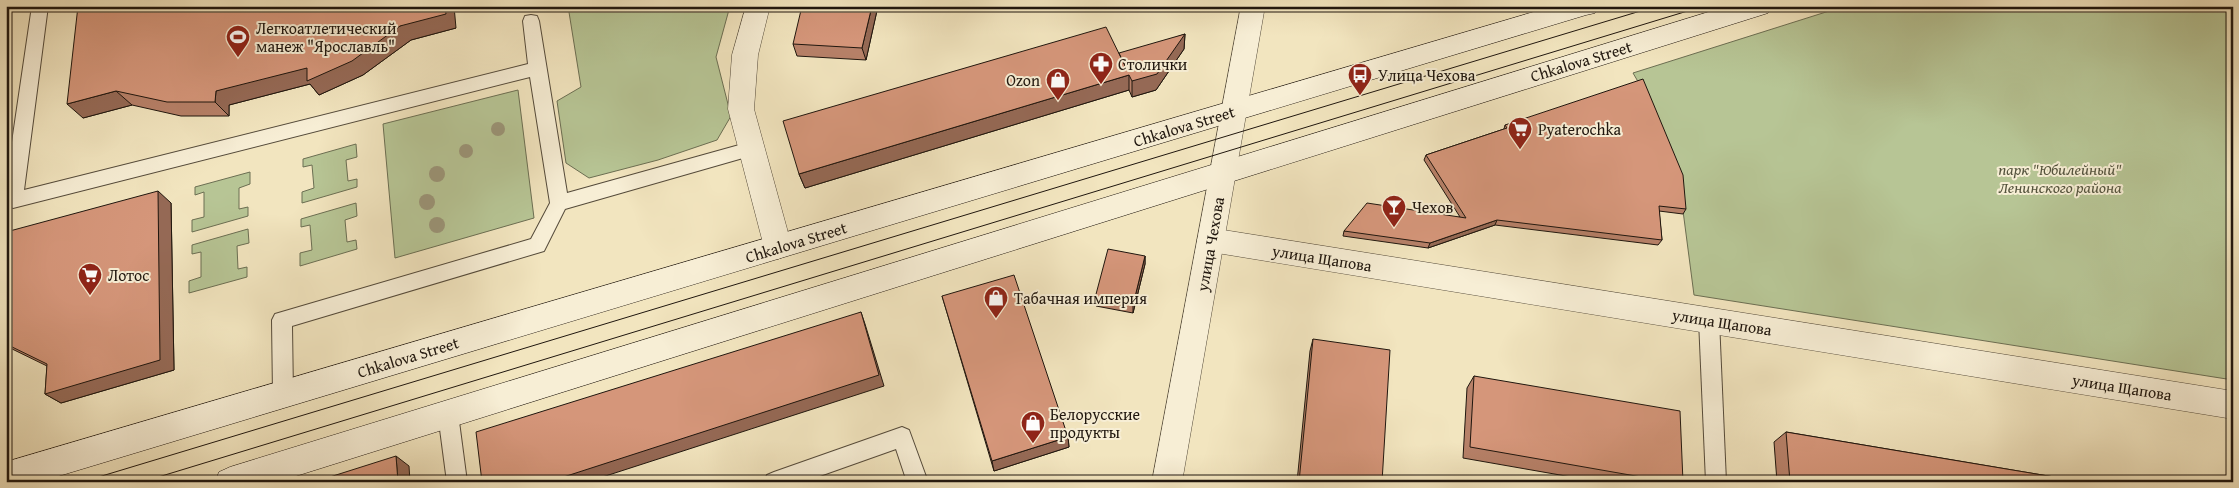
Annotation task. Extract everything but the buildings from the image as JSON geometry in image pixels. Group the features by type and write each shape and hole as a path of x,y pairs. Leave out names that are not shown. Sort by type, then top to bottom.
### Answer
{"main road":[{"path":"758,6 745,55 741,109 778,247"},
{"name":"улица Чехова","path":"1167,482 1253,6"},
{"name":"Chkalova Street","path":"6,477 1586,6"},
{"name":"Chkalova Street","path":"230,482 1759,6"},
{"name":"улица Щапова","path":"1211,240 1709,320 2232,409"}],"lane":[{"path":"40,6 13,200 537,68"},
{"path":"283,395 282,320 537,245 559,203 530,21"},
{"path":"559,203 750,148"},
{"path":"1709,320 1716,482"},
{"path":"448,414 457,482"},
{"path":"774,482 902,437 918,482"}],"green space":[{"path":"568,6 730,6 716,57 731,116 717,140 658,160 589,178 566,163 557,101 581,87"},
{"name":"парк \"Юбилейный\" Ленинского района","path":"1845,6 2233,6 2233,380 1694,295 1679,180 1640,85 1633,73"},
{"path":"518,90 534,218 395,258 383,124"},
{"path":"356,144 357,157 346,160 348,181 357,179 357,187 302,203 302,192 314,188 312,165 303,167 303,159"},
{"path":"250,172 250,184 239,188 239,209 248,207 248,216 192,232 192,220 204,217 204,192 195,195 195,187"},
{"path":"356,203 357,216 345,220 347,242 356,240 357,249 300,266 300,253 312,250 310,225 301,227 301,219"},
{"path":"248,229 249,243 237,246 238,269 247,267 247,277 189,293 189,281 201,277 201,252 192,254 192,245"}],"tram line":[{"path":"82,482 1657,6"},
{"path":"142,482 1704,6"}],"place":[{"name":"Легкоатлетический манеж \"Ярославль\"","path":"238,58"},
{"name":"Столички","path":"1101,85"},
{"name":"Улица Чехова","path":"1360,96"},
{"name":"Ozon","path":"1058,101"},
{"name":"Pyaterochka","path":"1520,150"},
{"name":"Чехов","path":"1394,228"},
{"name":"Лотос","path":"90,296"},
{"name":"Табачная империя","path":"996,319"},
{"name":"Белорусские продукты","path":"1033,444"}]}
